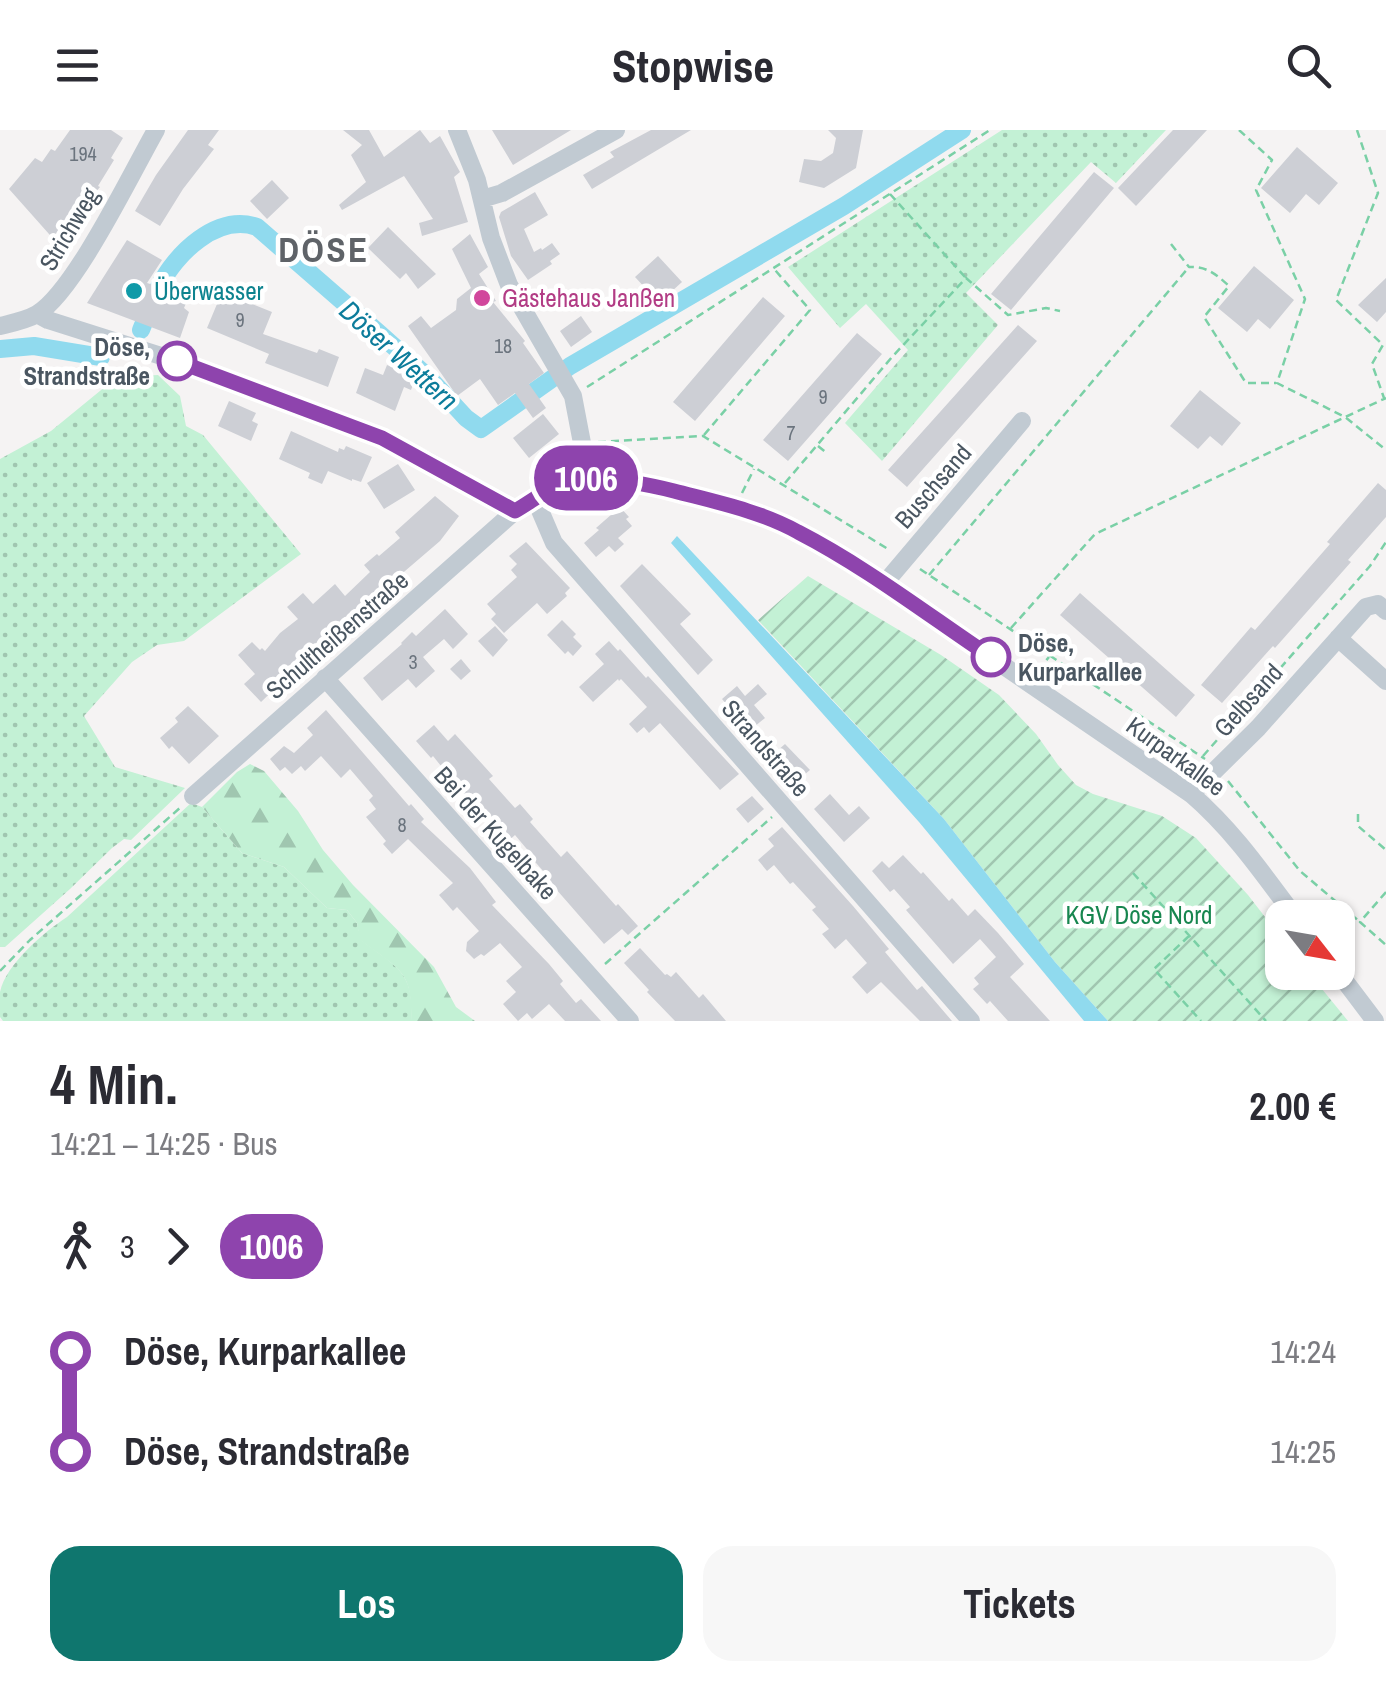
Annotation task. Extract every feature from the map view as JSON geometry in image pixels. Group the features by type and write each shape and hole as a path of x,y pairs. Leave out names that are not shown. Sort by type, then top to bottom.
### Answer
{"street":[{"name":"Strichweg","path":"0,326 37,314 57,297 156,130"},
{"path":"456,130 477,180 501,268 570,392 582,442 584,478"},
{"path":"482,199 616,130"},
{"path":"37,314 177,361 382,438 515,511"},
{"name":"Buschsand","path":"884,584 1022,421"},
{"name":"Kurparkallee","path":"515,511 564,483 584,478 648,485 734,506 797,531 884,584 1191,794 1242,845 1283,900"},
{"name":"Strandstraße","path":"533,501 554,543 971,1021"},
{"name":"Schultheißenstraße","path":"193,796 515,511"},
{"name":"Gelbsand","path":"1191,794 1258,728 1366,607 1378,604 1386,611"},
{"path":"1338,638 1386,681"},
{"name":"Bei der Kugelbake","path":"325,678 630,1021"},
{"path":"1351,990 1374,1021"}],"path":[{"path":"570,392 990,130"},
{"path":"1239,130 1272,160 1256,190 1305,300 1277,384"},
{"path":"1357,130 1378,193 1336,300 1383,345"},
{"path":"890,194 966,278 1008,315 1046,308 1060,311"},
{"path":"1170,244 1189,267"},
{"path":"929,575 1189,267 1200,266 1230,286 1204,317 1246,383 1277,384 1344,416 1386,450"},
{"path":"702,436 810,310 774,268"},
{"path":"784,484 892,357 966,278"},
{"path":"1010,630 1095,534 1385,398 1372,364 1386,339"},
{"path":"817,445 828,454"},
{"path":"734,506 755,468"},
{"path":"1386,542 1370,566 1202,757 1218,768 1300,871 1386,945"},
{"path":"0,971 193,796"},
{"path":"591,976 784,806"},
{"path":"1358,814 1358,826 1386,850"},
{"path":"1133,873 1266,1021"},
{"path":"1360,922 1386,892"},
{"path":"1190,935 1154,969 1201,1021"}],"green space":[{"path":"1002,130 1166,130 1116,183 1091,162 966,293 998,325 882,461 845,423 908,350 866,304 840,328 788,267"},
{"path":"158,375 180,396 186,426 203,435 301,554 184,641 157,645 132,662 84,716 115,767 185,788 131,840 124,839 112,848 5,947 0,947 0,459 51,431 117,377"},
{"name":"KGV Döse Nord","path":"808,576 941,655 999,695 1076,785 1162,816 1196,838 1265,917 1265,990 1323,990 1348,1021 1108,1021 1055,962 944,819 758,620"},
{"path":"250,764 264,771 298,811 323,850 434,967 456,1007 475,1021 411,1021 406,980 360,940 357,923 347,910 327,908 284,867 242,853 202,807"},
{"path":"191,803 202,807 242,853 284,867 327,908 347,910 357,923 361,940 401,972 410,991 411,1021 3,1021 0,992 18,960"}],"water":[{"path":"677,536 944,819 1055,962 1108,1021 1084,1021 919,822 671,543"}],"building":[{"path":"70,130 111,130 123,138 100,187 84,206 90,211 77,232 80,235 65,252 9,189 35,158 42,162 51,149 55,151"},
{"path":"188,130 219,130 208,145 214,149 160,226 135,211"},
{"path":"343,130 369,130 384,157 420,130 430,143 440,136 460,172 454,177 468,222 422,236 419,223 433,219 404,176 342,210 339,205 366,182 351,155 362,145"},
{"path":"492,130 571,130 513,165"},
{"path":"651,130 691,130 592,189 583,175 614,157 610,152"},
{"path":"828,130 863,130 856,168 824,188 799,182 804,159 821,161 833,153 836,138"},
{"path":"1173,130 1207,130 1136,206 1118,188"},
{"path":"1297,147 1338,183 1319,205 1306,194 1290,213 1261,188"},
{"path":"1094,172 1114,188 1011,310 991,294"},
{"path":"272,180 289,198 267,219 250,201"},
{"path":"535,192 548,215 524,229 534,252 552,243 560,254 528,280 511,256 499,217"},
{"path":"388,227 436,274 418,289 406,273 400,279 368,248"},
{"path":"470,234 488,267 479,274 496,301 493,302 525,341 544,373 529,384 546,408 533,418 515,393 498,405 480,379 457,396 408,326 421,316 431,328 456,310 457,299 471,288 452,249"},
{"name":"Überwasser","path":"127,240 162,260 147,283 189,296 184,308 189,312 180,338 87,303"},
{"path":"658,256 682,282 659,303 635,277"},
{"path":"1254,266 1294,300 1270,329 1258,319 1247,332 1218,308"},
{"path":"1386,278 1386,312 1377,322 1358,305"},
{"path":"222,292 272,312 263,334 339,357 328,387 265,363 269,354 207,328"},
{"path":"763,297 785,316 695,421 673,402"},
{"path":"581,316 592,332 571,347 560,331"},
{"path":"1018,325 1037,341 907,487 888,470"},
{"path":"857,333 882,354 788,461 763,440"},
{"path":"387,365 416,377 411,390 404,387 395,411 356,393 365,368 383,375"},
{"path":"1200,390 1241,423 1222,446 1210,436 1198,449 1170,426"},
{"path":"229,401 256,413 252,421 258,424 251,441 218,426"},
{"path":"543,414 559,434 529,458 513,438"},
{"path":"291,431 338,452 346,446 372,457 361,482 328,471 322,484 308,478 310,473 279,459"},
{"path":"398,464 415,490 384,509 367,483"},
{"path":"1378,483 1386,490 1386,517 1348,560 1351,562 1222,703 1201,685 1251,627 1255,630"},
{"path":"435,496 459,516 440,541 335,631 261,702 244,684 255,674 238,655 252,642 265,651 298,619 287,607 303,593 313,604 335,584 345,596 370,572 364,565 400,538 395,532"},
{"path":"620,507 632,526 618,538 624,544 615,552 609,546 596,557 584,543"},
{"path":"526,542 570,588 567,596 547,614 537,603 504,633 491,619 496,614 487,604 517,577 511,570 517,564 509,556"},
{"path":"642,564 691,614 680,624 713,660 698,675 620,586"},
{"path":"1080,593 1195,695 1176,717 1060,615"},
{"path":"445,609 468,634 453,649 444,639 423,657 435,671 416,688 408,679 382,701 363,678 412,632 416,636"},
{"path":"562,620 582,646 573,656 568,651 565,654 547,635"},
{"path":"495,626 508,640 493,657 478,641"},
{"path":"609,641 648,676 739,774 720,790 660,723 649,733 644,727 637,733 629,724 647,707 621,679 593,702 579,687 604,664 595,654"},
{"path":"461,659 471,671 461,680 450,669"},
{"path":"758,684 767,694 754,705 765,718 754,727 751,723 746,727 722,699 737,686 745,696"},
{"path":"188,706 219,736 189,764 160,738 178,722 175,718"},
{"path":"326,710 424,819 421,822 470,868 496,902 492,905 549,964 576,1003 581,999 601,1021 565,1021 549,1004 532,1019 527,1013 518,1021 503,1004 516,992 506,981 522,967 500,943 474,959 466,951 467,942 479,931 457,907 453,911 439,895 453,883 408,839 392,854 366,817 376,809 369,800 373,796 350,769 341,778 321,756 305,771 301,766 292,774 285,767 280,771 270,759 284,746 294,753 313,735 307,728"},
{"path":"434,725 448,741 455,734 493,776 489,779 515,808 520,804 533,819 530,822 561,857 567,851 638,926 628,935 622,929 604,944 542,873 515,835 507,842 416,741"},
{"path":"785,744 810,770 793,784 769,758"},
{"path":"830,794 849,815 859,806 870,818 844,842 814,809"},
{"path":"752,796 764,809 748,823 736,809"},
{"path":"782,827 889,949 885,952 917,990 922,986 952,1021 920,1021 881,982 867,994 852,977 867,963 846,939 835,949 822,934 829,929 812,910 816,907 774,865 767,871 758,860 774,846 768,839"},
{"path":"903,855 949,901 952,898 968,916 975,909 998,933 1024,964 1010,977 1050,1021 1008,1021 973,989 979,984 974,978 996,957 980,939 953,964 906,910 910,907 872,871 882,861 889,868"},
{"path":"640,948 665,975 671,977 676,972 699,998 703,994 726,1021 675,1021 624,963"}],"waterway":[{"name":"Döser Wettern","path":"159,287 175,262 199,239 227,226 257,227 429,378 481,429 570,366 844,206 962,130"},
{"name":"Döser Wettern","path":"141,330 143,325"},
{"name":"Döser Wettern","path":"0,349 34,346 101,357"}],"bus line":[{"name":"1006","path":"177,361 382,438 515,511 564,483 584,478 648,485 767,518 797,531 884,584 991,657"}],"place":[{"name":"Überwasser","path":"134,291"},
{"name":"Gästehaus Janßen","path":"482,298"},
{"name":"Döse, Strandstraße","path":"177,361"},
{"name":"Döse, Kurparkallee","path":"991,657"}],"district":[{"name":"DÖSE","path":"324,250"}]}
